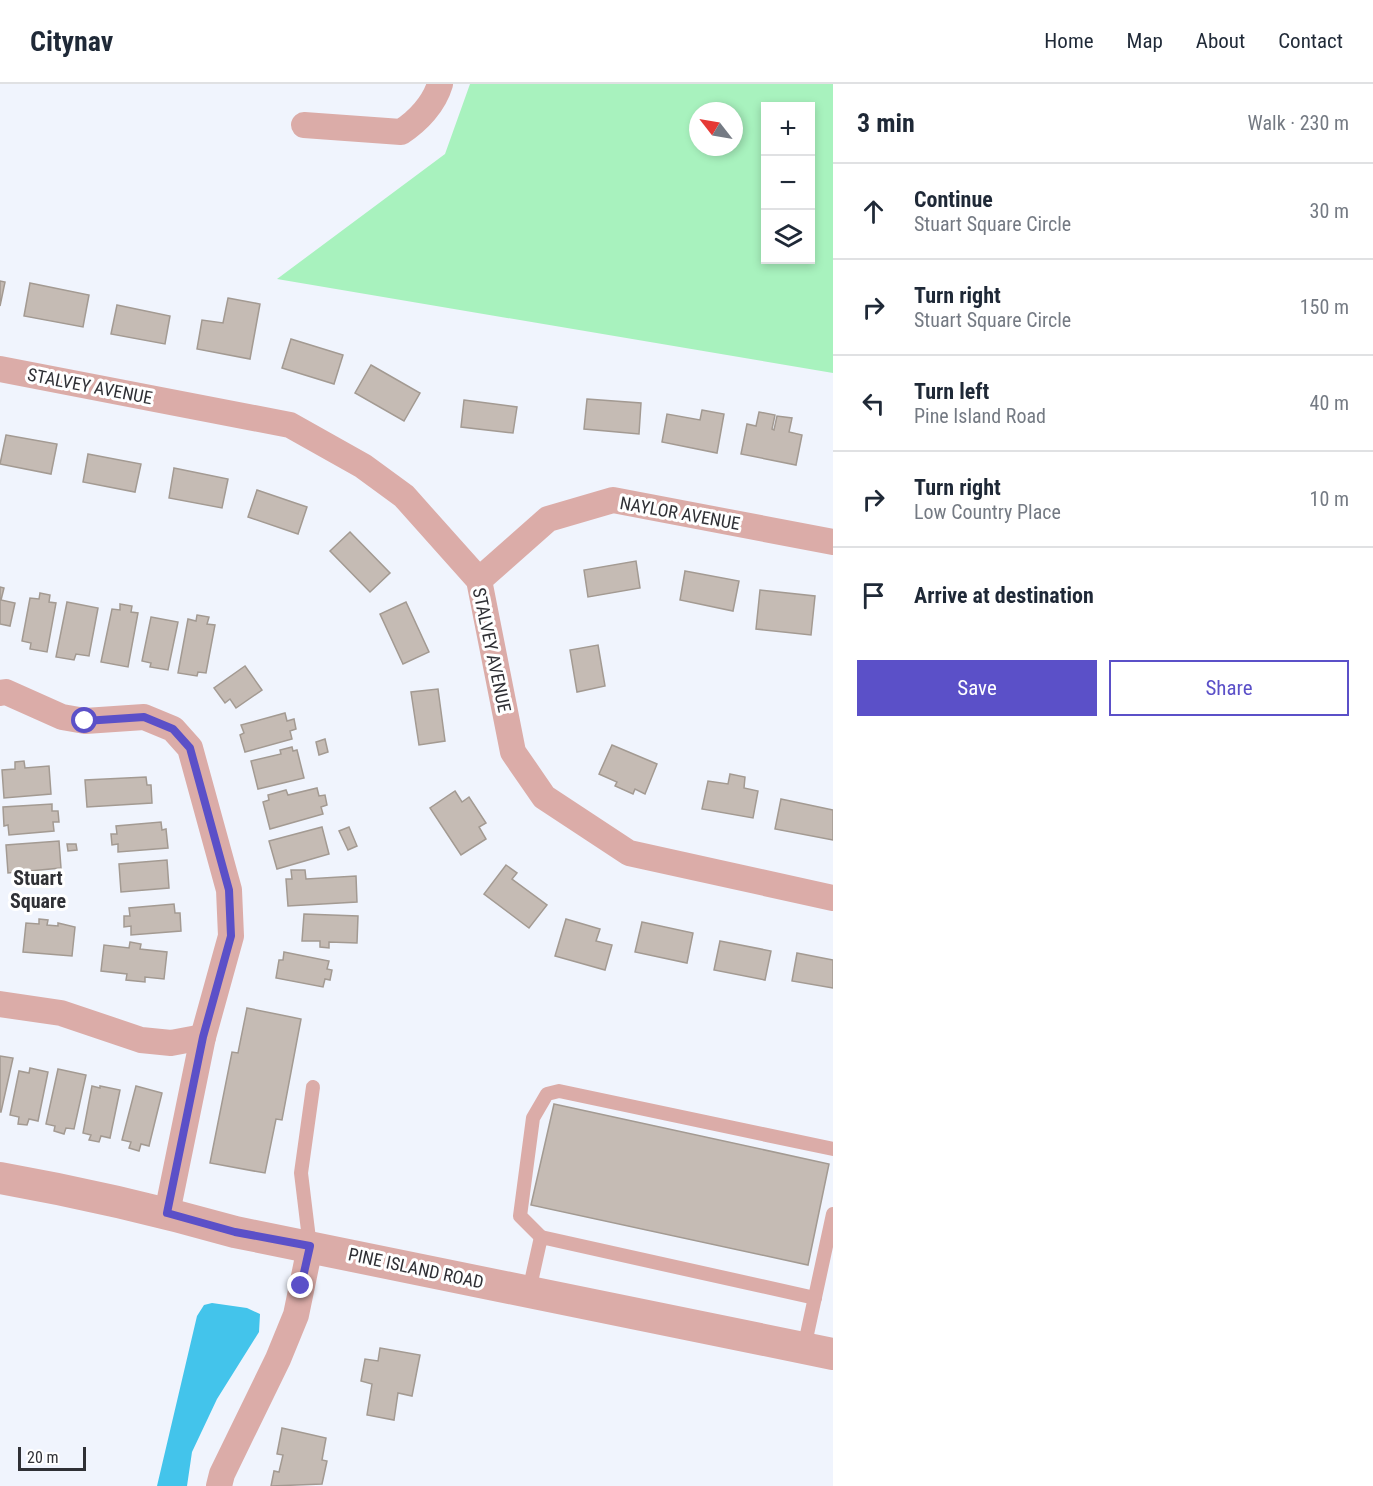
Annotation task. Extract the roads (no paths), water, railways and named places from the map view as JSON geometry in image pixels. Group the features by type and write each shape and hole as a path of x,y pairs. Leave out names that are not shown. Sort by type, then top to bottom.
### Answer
{"street":[{"path":"304,126 401,132 413,125 436,96 440,84"},
{"name":"STALVEY AVENUE","path":"0,369 290,425 363,466 404,496 479,580 513,752 544,797 629,853 833,898"},
{"name":"NAYLOR AVENUE","path":"479,580 548,519 613,500 833,542"},
{"path":"0,693 6,693 62,717 85,721 144,717 173,729 190,748 229,890 231,936 203,1037 167,1213"},
{"path":"0,1004 61,1013 141,1040 171,1043 203,1037"},
{"name":"PINE ISLAND ROAD","path":"0,1178 167,1213 235,1232 818,1351"},
{"path":"219,1486 222,1474 278,1359 296,1315 310,1246"}],"lane":[{"path":"310,1246 301,1173 313,1087"},
{"path":"815,1298 541,1237 520,1216 533,1118 547,1094 559,1091 833,1149"},
{"path":"818,1351 815,1298 833,1214"},
{"path":"529,1292 541,1237"}],"water":[{"path":"212,1303 247,1308 260,1314 259,1332 217,1399 192,1452 187,1486 157,1486 197,1316 204,1305"}],"district":[{"name":"Stuart Square","path":"38,890"}]}
